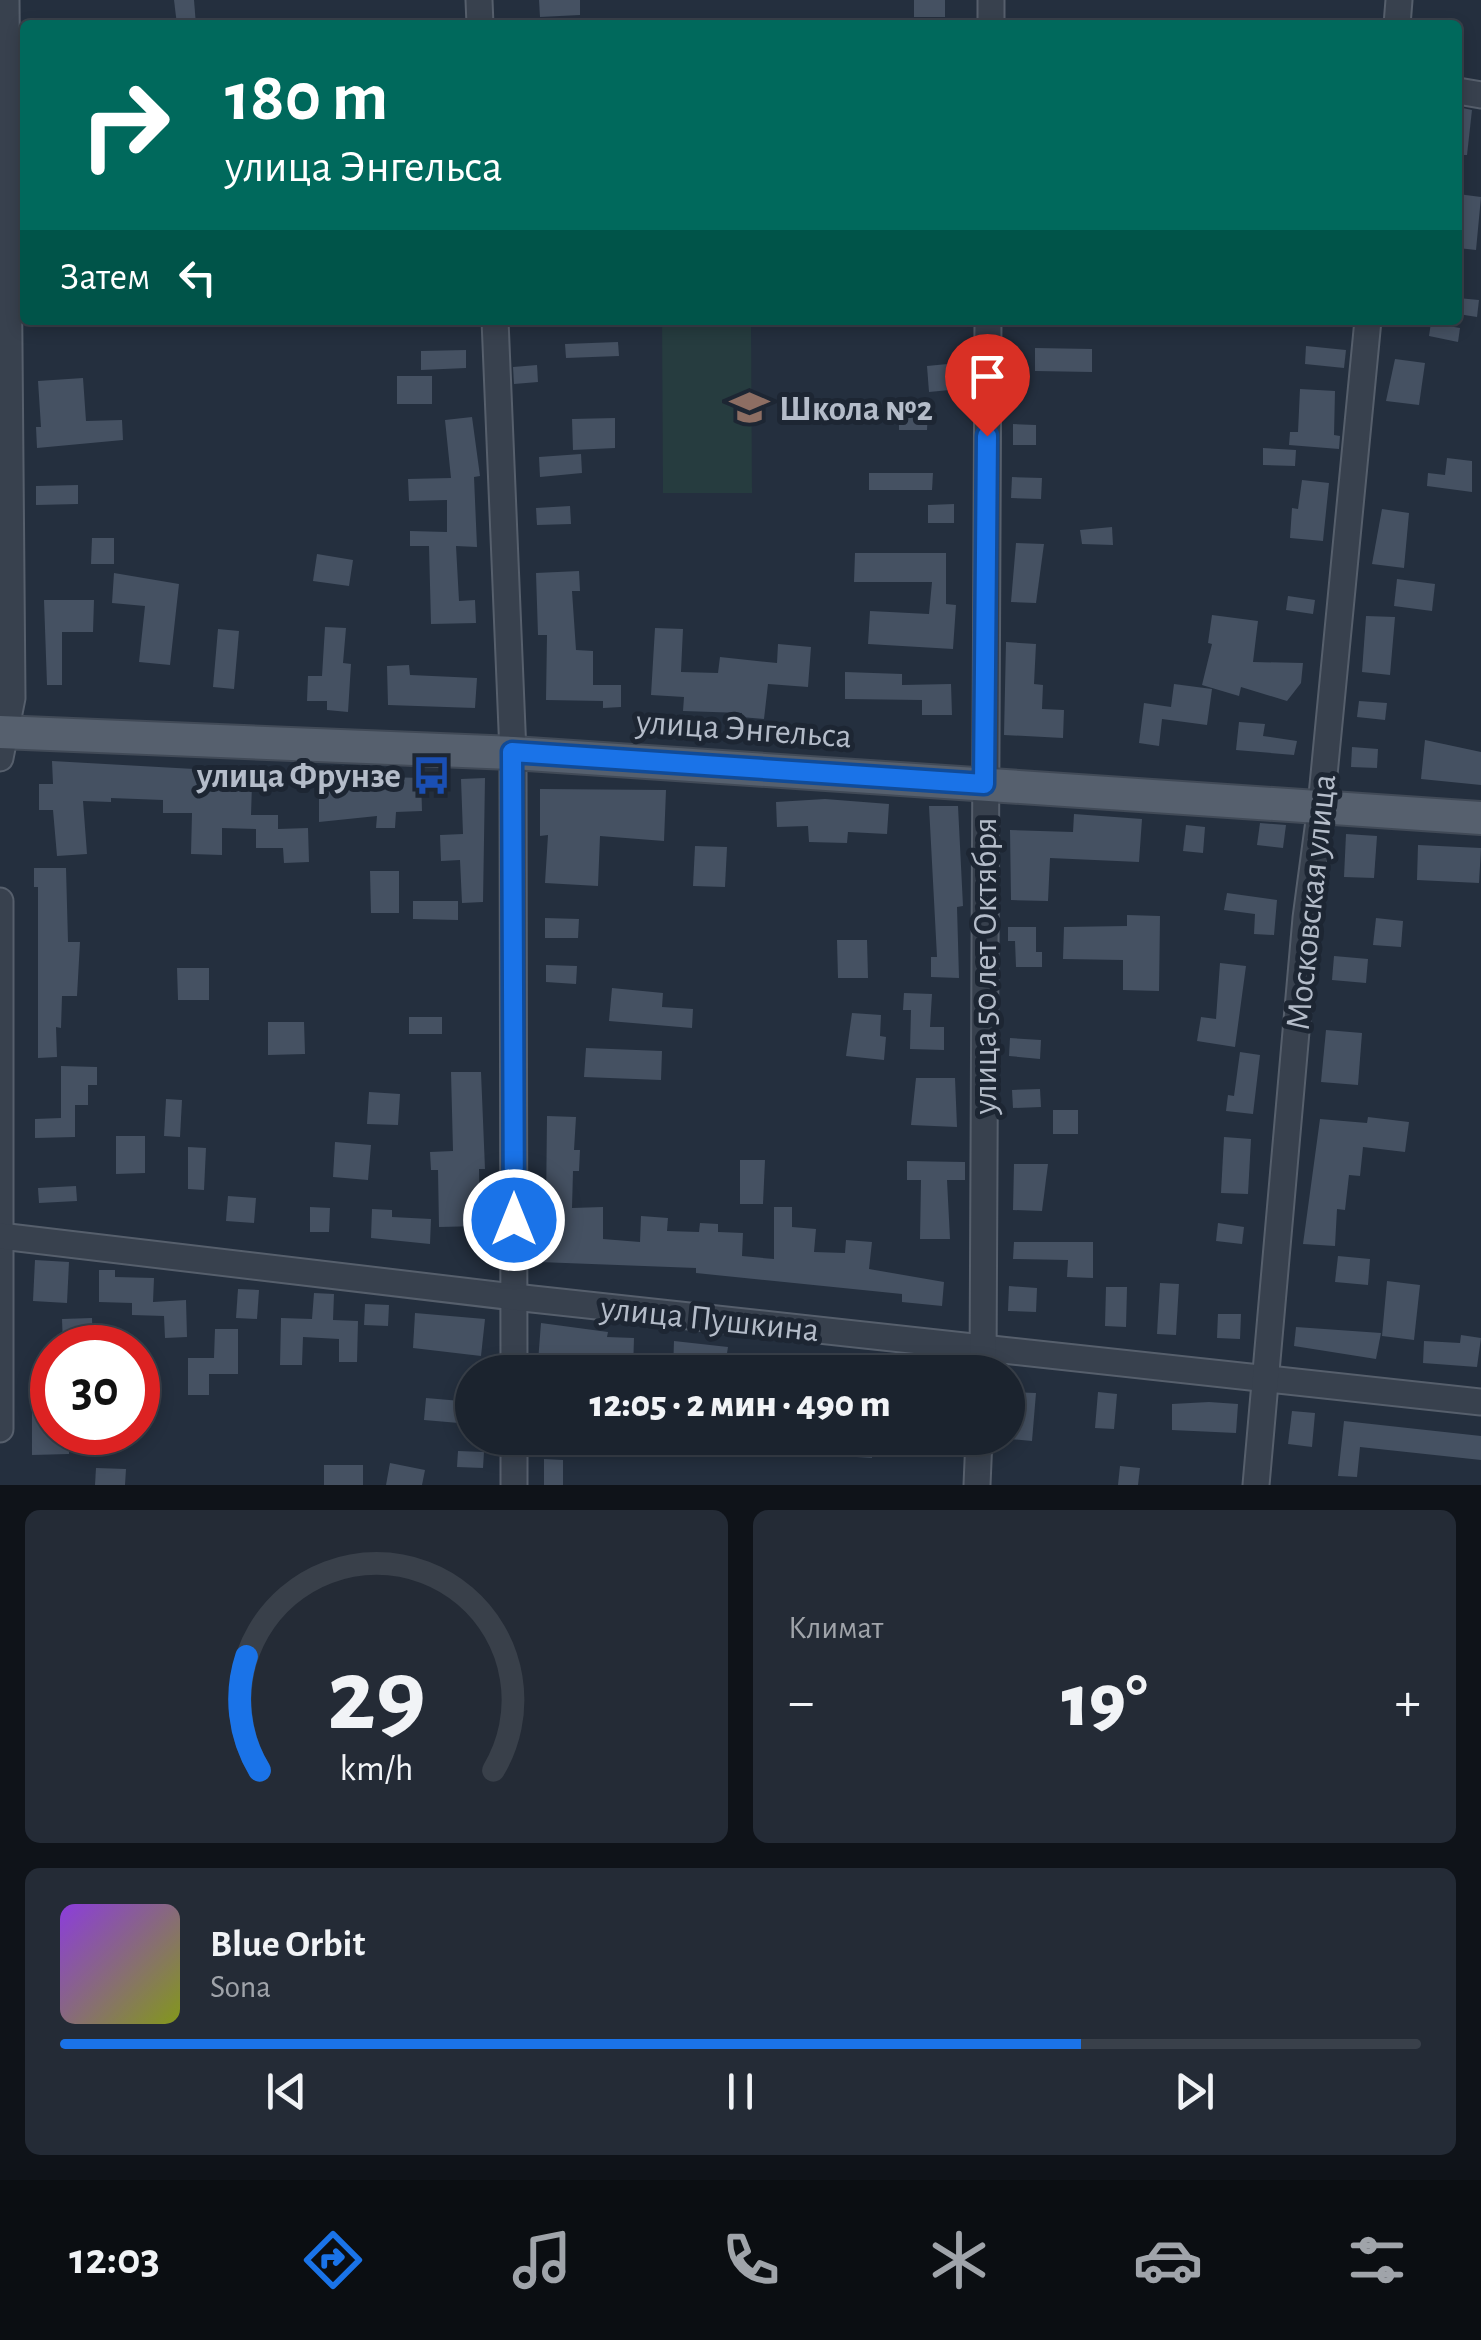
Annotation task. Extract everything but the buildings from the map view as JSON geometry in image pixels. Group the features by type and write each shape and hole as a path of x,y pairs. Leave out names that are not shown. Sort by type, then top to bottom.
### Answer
{"main road":[{"name":"улица Энгельса","path":"2,741 512,752 1481,818"}],"street":[{"path":"2,741 12,698 6,0"},
{"path":"496,325 512,752 514,1355"},
{"name":"улица 50 лет Октября","path":"984,1355 988,325"},
{"name":"Московская улица","path":"1256,1485 1306,918 1321,806 1368,325"},
{"path":"0,901 0,1429"},
{"name":"улица Пушкина","path":"1,1236 514,1297 947,1355"},
{"name":"улица Пушкина","path":"1025,1363 1266,1380 1481,1402"},
{"path":"514,1455 514,1485"},
{"path":"977,1485 979,1455"}],"green space":[{"path":"662,325 751,325 752,493 663,493"}],"place":[{"name":"Школа №2","path":"749,408"},
{"name":"улица Фрунзе","path":"431,775"}],"route":[{"path":"514,1220 512,752 984,784 987,436"}]}
